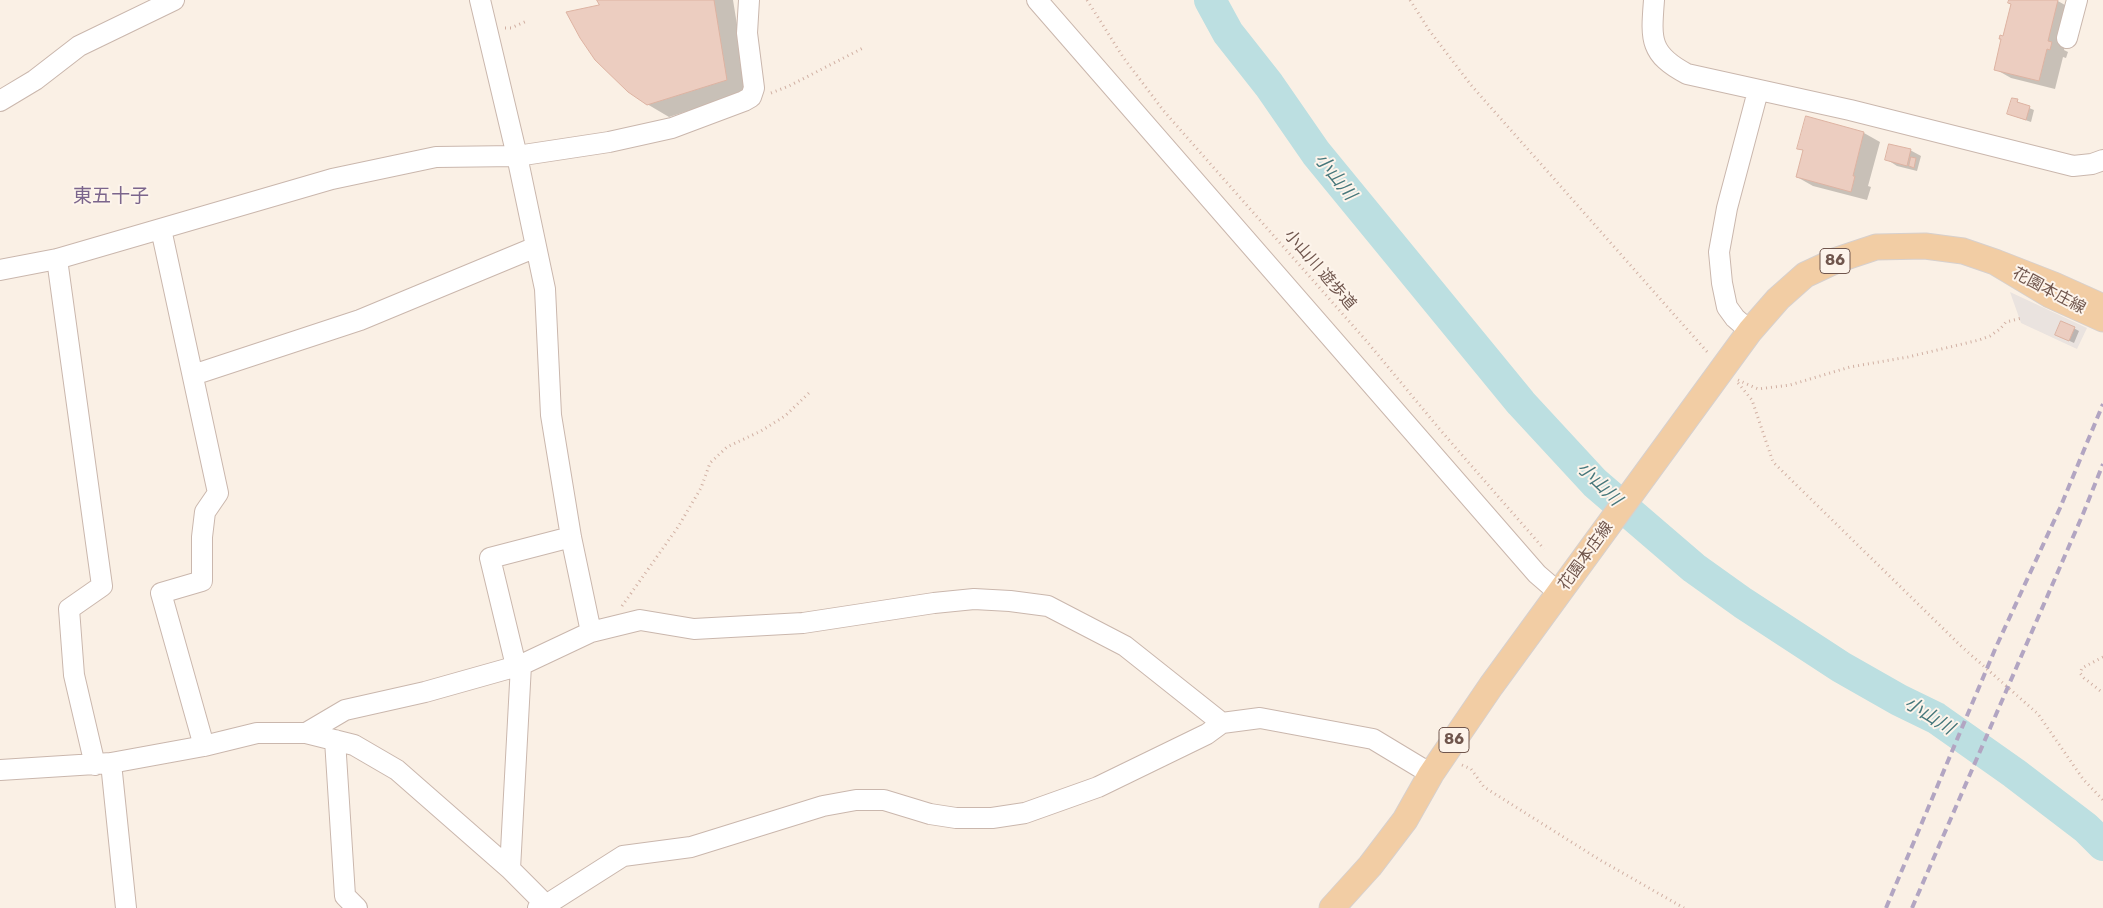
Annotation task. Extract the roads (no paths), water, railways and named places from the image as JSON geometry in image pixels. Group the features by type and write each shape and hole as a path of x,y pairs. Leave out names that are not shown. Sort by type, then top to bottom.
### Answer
{"main road":[{"name":"花園本庄線","path":"1332,908 1370,866 1405,820 1438,764 1558,593 1724,373 1750,331 1778,299 1805,275 1837,260 1876,247 1925,246 1963,251 2054,284 2103,307"},
{"name":"花園本庄線","path":"1995,262 2050,295 2103,320"}],"street":[{"path":"0,101 35,80 80,46 174,0"},
{"path":"480,0 517,156 545,288 551,415 571,537 599,630"},
{"path":"0,270 57,259 298,188 436,157 517,156 609,142 656,132 699,118 751,97 754,88 747,33 749,0"},
{"path":"1037,0 1537,574 1558,593"},
{"path":"1654,0 1652,28 1656,48 1669,65 1687,74 1859,112 2073,166 2092,164 2103,160"},
{"path":"2067,38 2077,0"},
{"path":"1750,331 1735,318 1728,307 1722,283 1719,252 1727,208 1758,91"},
{"path":"161,229 218,493 205,512 202,537 202,581 161,593 204,746"},
{"path":"193,375 360,320 536,247"},
{"path":"57,259 102,586 70,609 74,675 103,764 126,908"},
{"path":"510,869 518,665 490,558 571,537"},
{"path":"306,733 345,710 425,692 518,665 599,630 640,620 694,629 803,623 934,603 974,599 1048,606 1125,646 1222,723"},
{"path":"0,770 103,764 204,746 257,733 306,733 334,740 354,746 397,770 510,869 545,907 623,856 691,847 823,806 856,800 884,800 930,814 956,818 992,818 1025,813 1098,787 1207,734 1222,723 1260,718 1373,740 1438,764"},
{"path":"334,740 345,896 357,908"}],"waterway":[{"name":"小山川","path":"1210,0 1228,33 1269,85 1316,153 1521,403 1595,483 1694,568 1743,603 1841,667 1899,700 1936,718 2014,773 2086,828 2103,845"}],"railway":[{"path":"1886,908 1996,647 2060,508 2103,404"},
{"path":"1912,908 2103,464"}],"district":[{"name":"東五十子","path":"111,197"}]}
